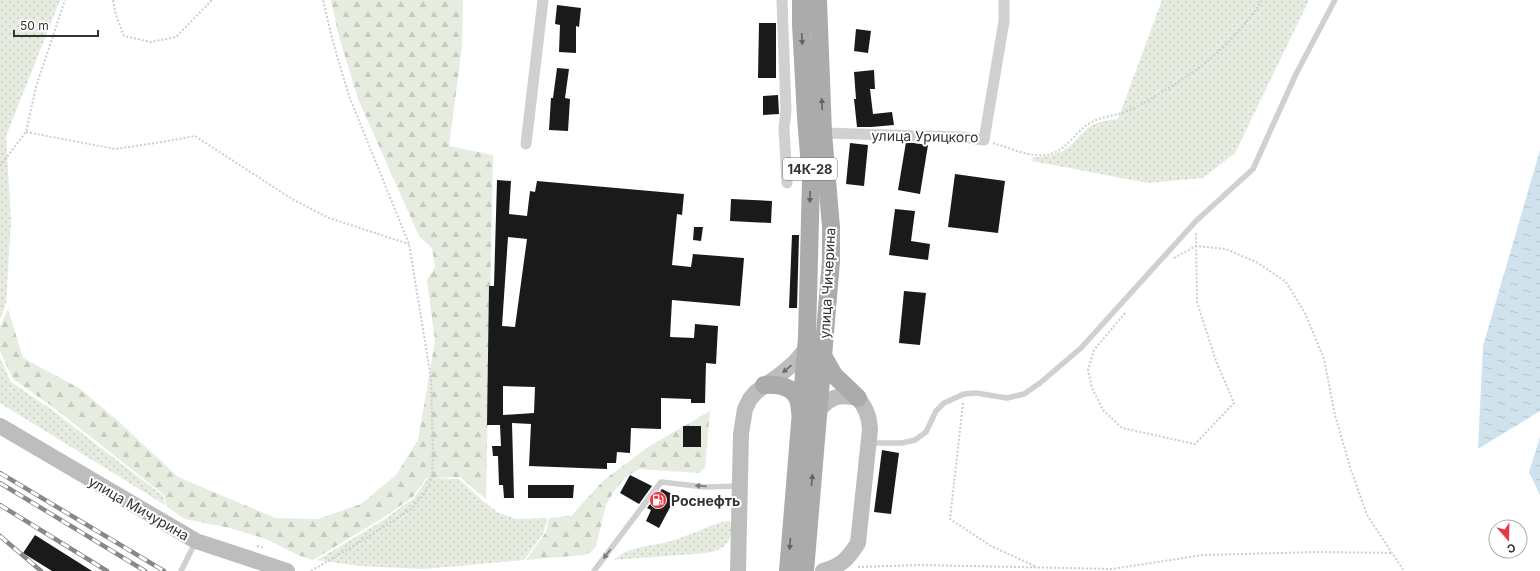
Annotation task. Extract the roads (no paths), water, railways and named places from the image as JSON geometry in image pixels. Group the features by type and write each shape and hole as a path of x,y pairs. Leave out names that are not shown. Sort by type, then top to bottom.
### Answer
{"main road":[{"name":"улица Чичерина","path":"801,0 803,63 811,180 814,351"},
{"name":"улица Чичерина","path":"800,518 814,351 830,261 831,227 823,133 818,0"},
{"path":"738,571 741,434 745,409 753,395 764,385 781,374 795,362 814,351 834,375 858,398 865,407 869,418 870,429 858,543 848,558 835,568 823,571"},
{"path":"764,385 776,384 788,388 809,412 837,396 858,398"},
{"name":"улица Мичурина","path":"0,426 196,541 287,571"},
{"name":"14К-28","path":"788,571 800,518"},
{"name":"14К-28","path":"800,518 805,571"}],"street":[{"path":"526,144 543,0"},
{"path":"782,0 786,110 784,128 787,182"},
{"name":"улица Урицкого","path":"823,133 960,137 984,140 1004,21 1004,0"}],"lane":[{"path":"868,443 902,443 914,440 926,432 936,411 944,403 964,394 976,393 1006,398 1024,394 1040,383 1081,348 1196,221 1253,169 1296,74 1335,0"},
{"path":"594,571 661,482 705,487 740,486"},
{"path":"181,571 196,541"}],"water":[{"path":"1540,150 1540,411 1478,449 1483,346"},
{"path":"1540,437 1540,495 1529,472"}],"railway":[{"path":"0,473 164,571"},
{"path":"0,483 145,571"},
{"path":"0,505 107,571"},
{"path":"0,536 41,571"}],"place":[{"name":"Роснефть","path":"658,500"}]}
